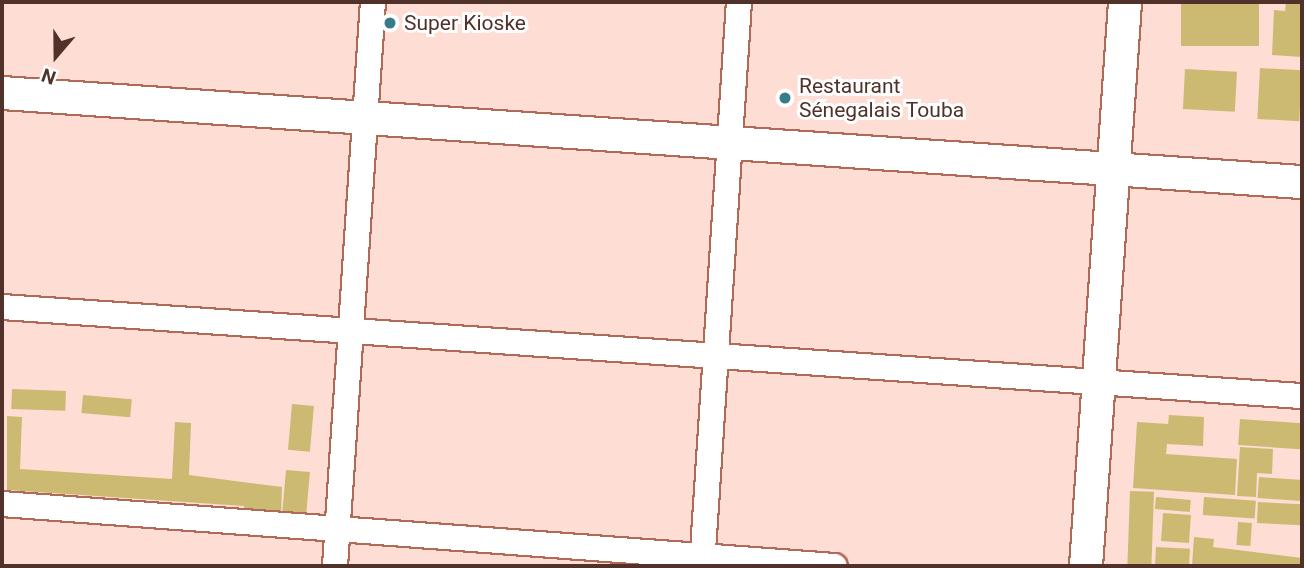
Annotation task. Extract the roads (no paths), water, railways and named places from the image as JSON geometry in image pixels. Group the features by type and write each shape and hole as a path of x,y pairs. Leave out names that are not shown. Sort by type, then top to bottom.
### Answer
{"street":[{"path":"335,566 373,2"},
{"path":"702,561 732,142 739,2"},
{"path":"1086,566 1125,2"},
{"path":"2,93 1302,182"},
{"path":"2,307 352,335 1097,379 1302,396"},
{"path":"2,504 337,529 702,561 835,566"}],"place":[{"name":"Super Kioske","path":"390,23"},
{"name":"Restaurant Sénegalais Touba","path":"785,98"}]}
